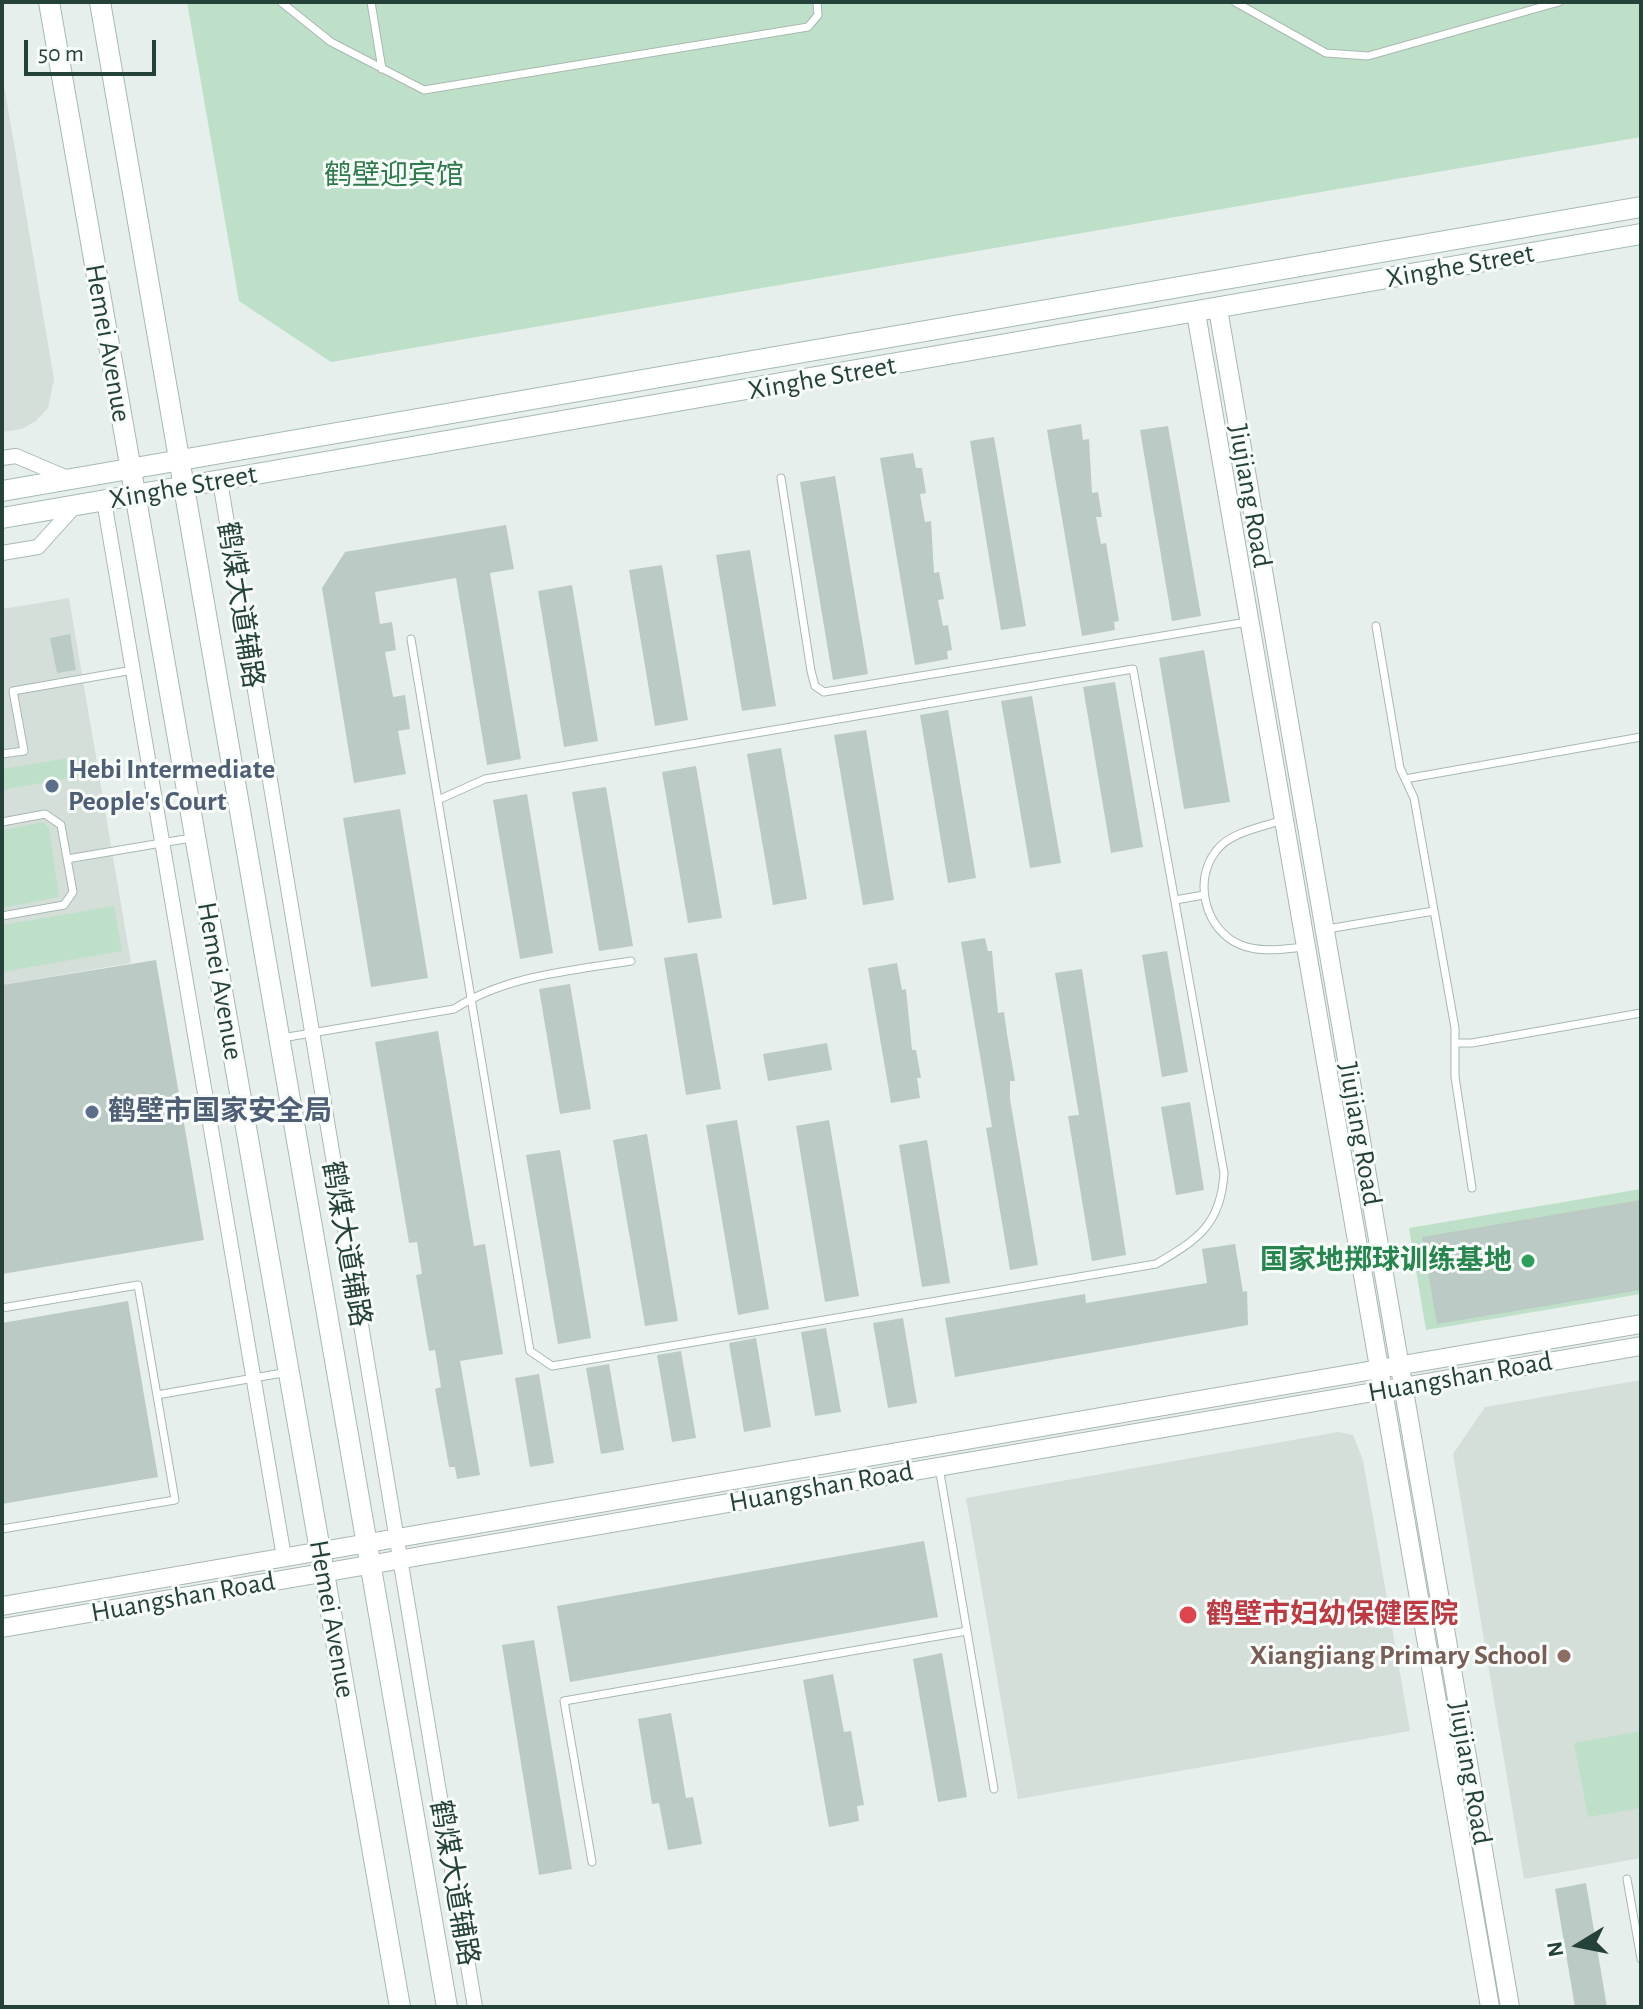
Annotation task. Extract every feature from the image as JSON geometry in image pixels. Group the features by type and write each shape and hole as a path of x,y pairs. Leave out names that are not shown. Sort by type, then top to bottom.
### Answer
{"main road":[{"name":"Hemei Avenue","path":"49,2 400,2007"},
{"name":"Hemei Avenue","path":"100,2 447,2007"},
{"name":"Xinghe Street","path":"2,491 1641,207"},
{"name":"Xinghe Street","path":"2,518 1641,234"}],"street":[{"name":"Jiujiang Road","path":"1218,309 1510,2007"},
{"name":"Jiujiang Road","path":"1196,313 1490,2007"},
{"path":"2,458 16,456 71,479"},
{"name":"鹤煤大道辅路","path":"220,481 475,2007"},
{"path":"104,501 284,1557"},
{"path":"2,553 38,547 75,506"},
{"name":"Huangshan Road","path":"2,1606 1641,1324"},
{"name":"Huangshan Road","path":"2,1628 1641,1346"}],"lane":[{"path":"281,2 331,42 424,90 808,27 818,15 817,2"},
{"path":"371,2 382,69"},
{"path":"1235,2 1326,53 1345,56 1368,56 1559,2"},
{"path":"781,478 811,671 815,686 824,692 1249,622"},
{"path":"1376,626 1405,779 1414,798 1457,1043 1455,1077 1472,1188"},
{"path":"411,639 530,1351 552,1366 1156,1264 1198,1239 1215,1216 1224,1173 1133,669 485,779 438,800"},
{"path":"2,754 24,751 13,691 133,670"},
{"path":"1405,779 1641,737"},
{"path":"2,822 45,814 61,825 73,892 64,905 2,916"},
{"path":"1284,820 1240,834 1217,849 1204,872 1204,895 1210,917 1224,936 1244,947 1267,950 1306,947"},
{"path":"67,859 195,837"},
{"path":"1175,900 1204,895"},
{"path":"1325,930 1434,911"},
{"path":"280,1038 454,1009 471,998 523,979 631,961"},
{"path":"1457,1043 1641,1013"},
{"path":"2,1308 138,1285 175,1500 2,1529"},
{"path":"157,1395 289,1372"},
{"path":"939,1467 994,1789"},
{"path":"592,1862 564,1701 967,1631"},
{"path":"1627,1879 1641,1959"}],"shaded area":[{"path":"2,73 54,379 48,408 36,421 22,429 2,432"},
{"name":"Hebi Intermediate People's Court","path":"69,598 131,963 2,985 2,609"},
{"name":"Xiangjiang Primary School","path":"1641,1380 1641,1858 1524,1879 1453,1454 1485,1407"},
{"name":"鹤壁市妇幼保健医院","path":"1338,1432 1353,1435 1363,1460 1410,1731 1018,1799 966,1498"}],"green space":[{"name":"鹤壁迎宾馆","path":"187,2 1641,2 1641,137 331,362 239,301"},
{"path":"80,756 83,776 2,790 2,769"},
{"path":"43,822 49,828 59,897 2,908 2,830"},
{"path":"114,906 122,951 2,972 2,925"},
{"name":"国家地掷球训练基地","path":"1641,1189 1641,1294 1426,1330 1409,1228"},
{"path":"1641,1731 1641,1808 1588,1817 1574,1743"}],"building":[{"path":"1081,424 1083,440 1089,439 1092,493 1098,492 1102,517 1096,517 1101,544 1106,543 1119,621 1114,622 1115,630 1082,636 1047,430"},
{"path":"1168,426 1201,616 1172,621 1140,430"},
{"path":"994,437 1026,626 1001,630 970,441"},
{"path":"913,453 916,468 922,468 926,493 920,494 925,522 931,521 934,573 939,572 944,599 938,600 943,626 948,625 952,650 947,651 948,659 915,665 880,458"},
{"path":"835,476 868,674 833,680 800,482"},
{"path":"506,525 514,569 490,573 521,759 487,765 456,578 375,592 380,624 392,622 396,650 385,652 393,697 405,695 410,729 398,731 406,774 354,783 322,588 345,552"},
{"path":"750,550 776,706 742,711 716,555"},
{"path":"662,565 688,720 655,726 629,570"},
{"path":"572,585 598,741 564,747 538,591"},
{"path":"70,634 76,670 57,673 50,638"},
{"path":"1204,650 1230,802 1184,809 1159,658"},
{"path":"1115,682 1143,847 1111,853 1083,687"},
{"path":"1032,696 1061,863 1030,868 1001,701"},
{"path":"948,710 976,878 948,883 920,715"},
{"path":"866,730 894,900 863,905 834,735"},
{"path":"781,748 807,899 773,905 747,754"},
{"path":"696,766 722,918 688,923 662,772"},
{"path":"606,787 633,946 599,951 572,792"},
{"path":"527,794 553,953 520,959 493,800"},
{"path":"400,809 428,978 371,987 343,818"},
{"path":"985,938 988,951 992,951 998,1013 1004,1012 1015,1081 1010,1081 1010,1099 1038,1265 1010,1270 986,1128 992,1127 961,942"},
{"path":"1167,951 1188,1072 1162,1077 1142,955"},
{"path":"697,953 721,1089 686,1095 664,958"},
{"name":"鹤壁市国家安全局","path":"156,960 204,1240 2,1274 2,985"},
{"path":"897,963 902,990 906,989 912,1050 916,1050 921,1078 917,1078 920,1098 891,1103 868,968"},
{"path":"1082,969 1126,1255 1092,1261 1068,1116 1079,1115 1055,973"},
{"path":"570,984 591,1109 560,1114 539,989"},
{"path":"438,1031 474,1246 485,1244 503,1354 460,1361 480,1475 457,1479 455,1467 449,1467 435,1389 441,1387 435,1350 429,1351 416,1275 422,1274 417,1242 409,1243 375,1042"},
{"path":"827,1043 832,1070 768,1081 763,1054"},
{"path":"1190,1102 1204,1190 1176,1195 1161,1107"},
{"path":"737,1120 769,1309 738,1315 706,1125"},
{"path":"829,1120 859,1296 825,1302 796,1126"},
{"path":"647,1134 678,1321 645,1326 613,1140"},
{"path":"927,1140 950,1283 922,1287 899,1145"},
{"path":"560,1150 591,1338 558,1344 526,1155"},
{"name":"国家地掷球训练基地","path":"1641,1200 1641,1290 1437,1324 1422,1237"},
{"path":"1235,1244 1243,1292 1247,1291 1248,1325 955,1377 945,1318 1085,1294 1086,1303 1207,1283 1202,1249"},
{"path":"128,1301 158,1477 2,1504 2,1323"},
{"path":"903,1318 917,1403 888,1408 873,1323"},
{"path":"826,1328 841,1412 815,1416 801,1332"},
{"path":"756,1338 771,1427 744,1432 729,1343"},
{"path":"681,1351 696,1438 672,1442 657,1355"},
{"path":"609,1364 624,1450 601,1454 586,1368"},
{"path":"539,1374 554,1463 530,1467 515,1378"},
{"path":"924,1541 938,1617 570,1682 557,1606"},
{"path":"534,1640 572,1869 539,1875 502,1645"},
{"path":"942,1653 967,1797 938,1802 913,1659"},
{"path":"833,1674 844,1732 851,1731 864,1805 857,1806 859,1821 829,1827 803,1680"},
{"path":"671,1713 686,1798 693,1797 702,1844 668,1850 659,1803 652,1804 638,1719"},
{"path":"1586,1883 1607,2007 1575,2007 1555,1889"}],"place":[{"name":"Hebi Intermediate People's Court","path":"52,786"},
{"name":"鹤壁市国家安全局","path":"92,1112"},
{"name":"国家地掷球训练基地","path":"1528,1261"},
{"name":"鹤壁市妇幼保健医院","path":"1188,1615"},
{"name":"Xiangjiang Primary School","path":"1564,1656"}]}
